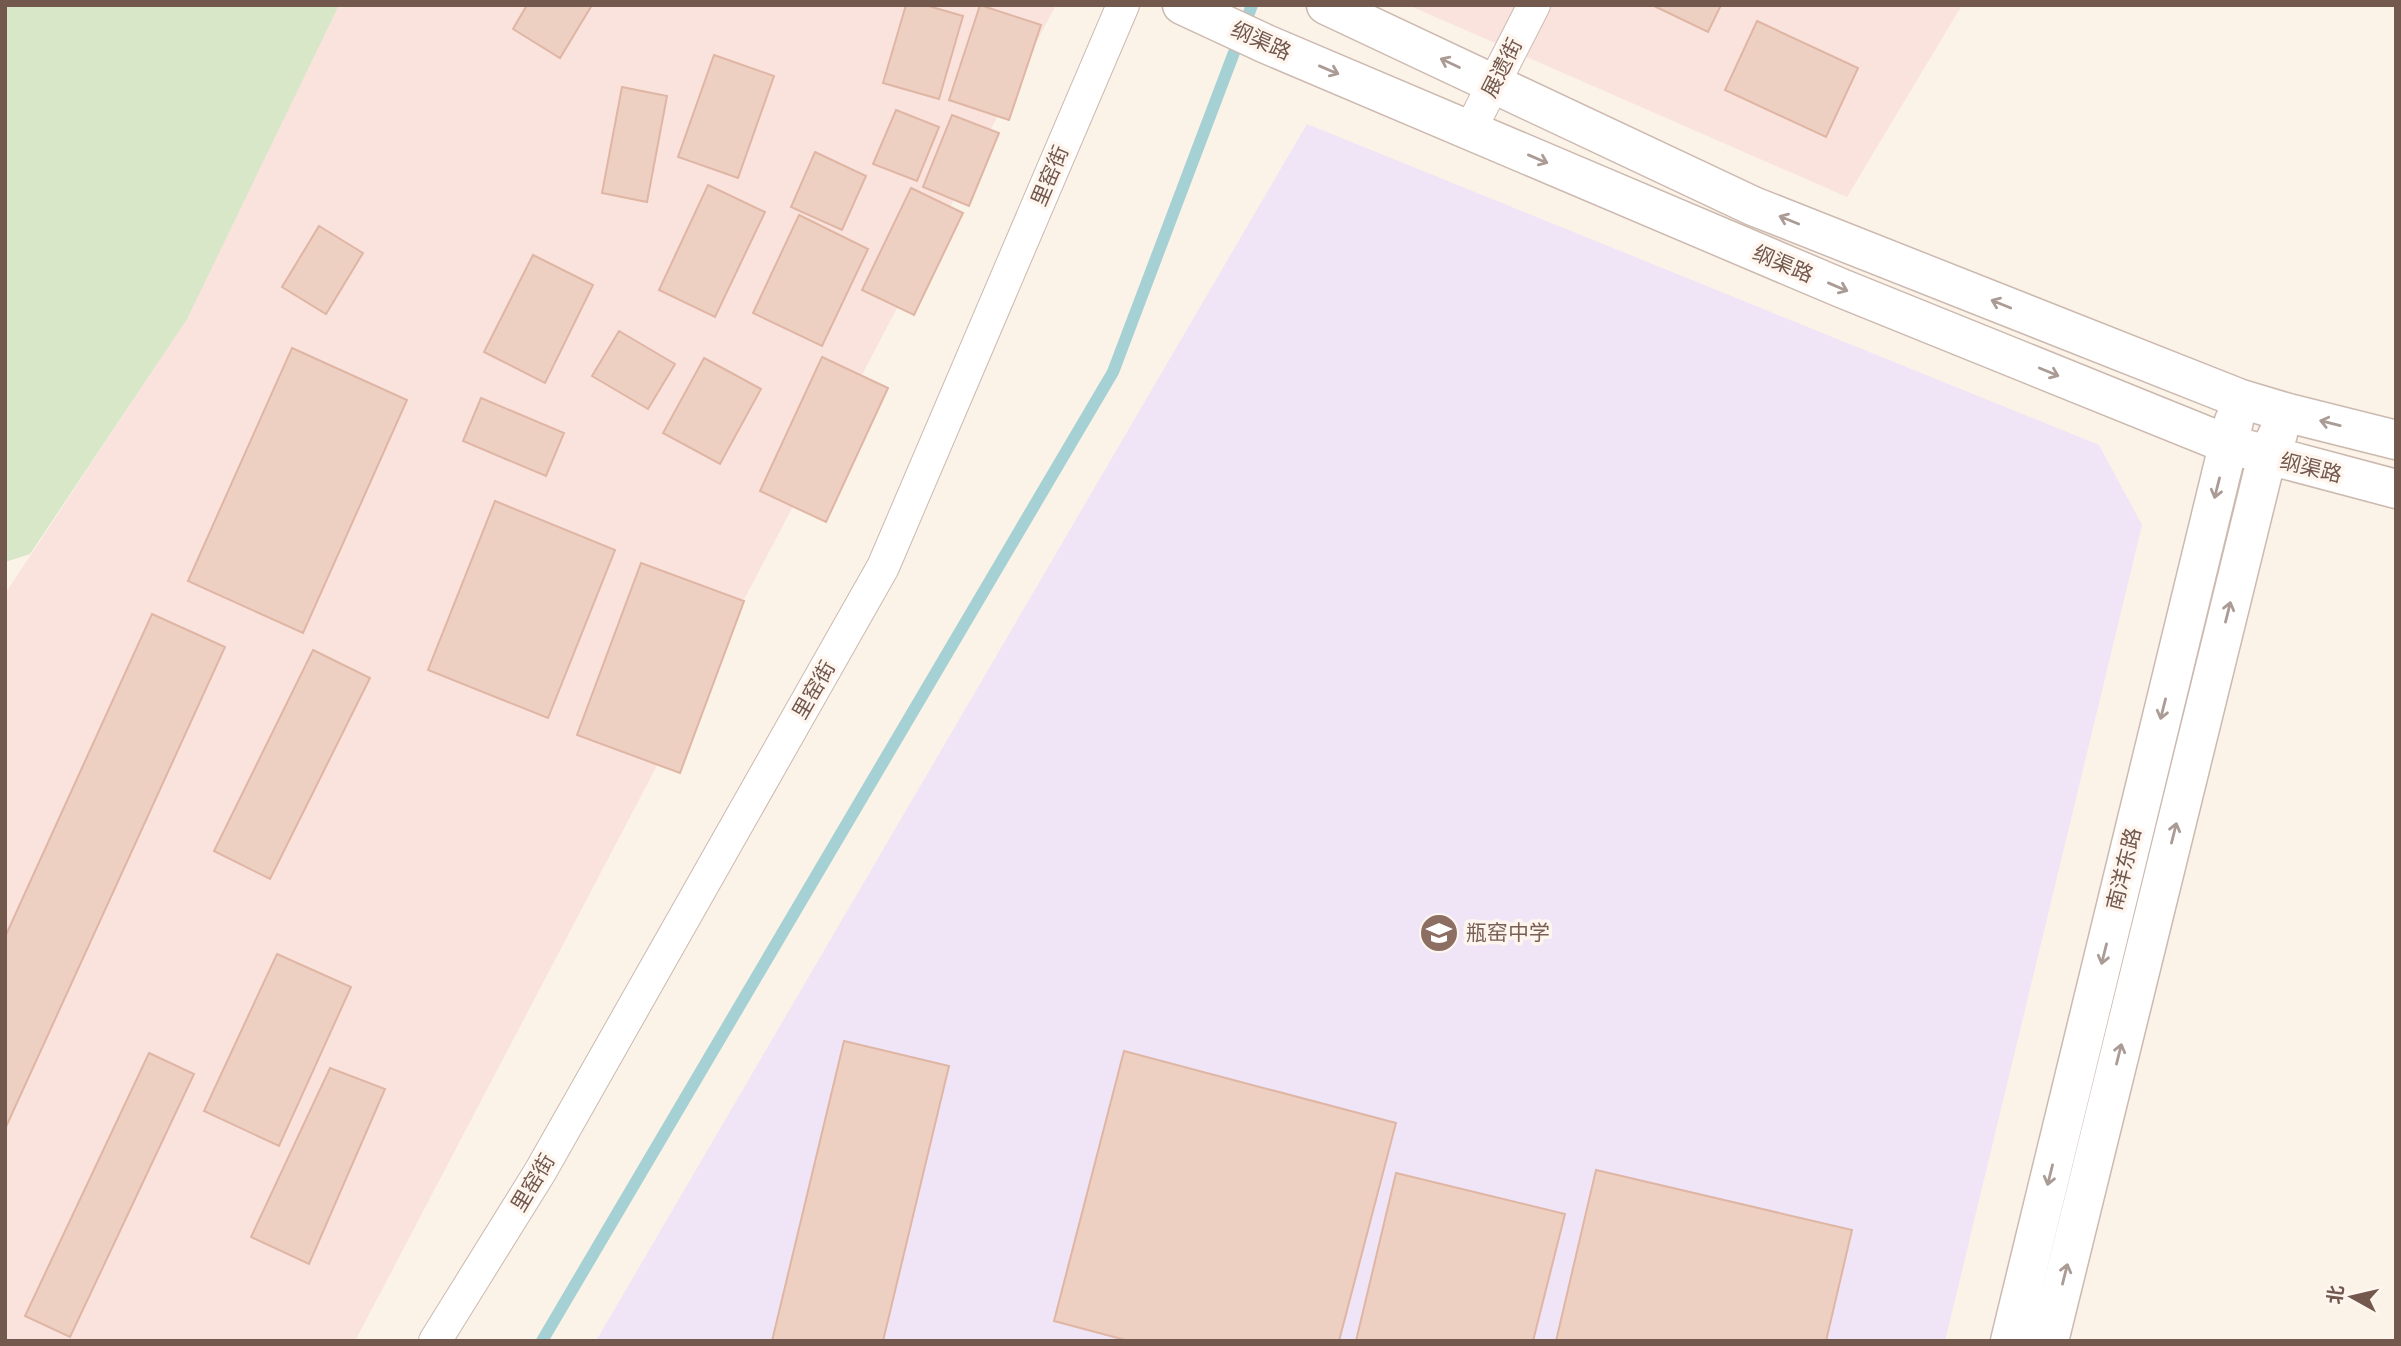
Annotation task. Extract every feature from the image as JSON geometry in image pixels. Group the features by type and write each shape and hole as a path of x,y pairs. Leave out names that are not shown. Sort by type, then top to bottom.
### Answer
{"street":[{"name":"里窑街","path":"435,1341 547,1160 884,567 1123,5"},
{"name":"纲渠路","path":"1326,5 1753,206 2241,398 2288,413 2396,440"},
{"name":"展遗街","path":"1470,130 1534,5"},
{"name":"纲渠路","path":"1197,12 1266,44 1841,288 2227,444 2396,489"},
{"name":"南洋东路","path":"2010,1341 2227,444 2241,398"},
{"name":"南洋东路","path":"2049,1341 2267,456 2288,413"}],"shaded area":[{"path":"339,5 1056,5 355,1341 5,1341 5,594 164,353"},
{"path":"1408,5 1962,5 1847,197"},
{"name":"瓶窑中学","path":"1307,124 2099,445 2142,525 1945,1341 596,1341"}],"green space":[{"path":"5,5 339,5 187,319 30,554 5,562"}],"building":[{"path":"527,5 592,5 560,58 513,29"},
{"path":"906,5 925,5 963,16 939,99 883,83"},
{"path":"980,5 1041,25 1009,120 949,100"},
{"path":"1652,5 1721,5 1708,32"},
{"path":"1757,21 1858,68 1826,137 1725,90"},
{"path":"714,55 774,76 738,178 678,157"},
{"path":"622,87 667,96 647,202 602,193"},
{"path":"896,110 939,127 917,181 873,164"},
{"path":"952,115 999,133 969,206 923,187"},
{"path":"815,152 866,176 842,230 791,207"},
{"path":"708,185 765,212 715,317 659,290"},
{"path":"911,188 963,213 914,315 862,290"},
{"path":"799,215 868,249 822,346 753,313"},
{"path":"319,226 363,253 326,314 282,287"},
{"path":"533,255 593,285 545,383 484,352"},
{"path":"619,331 675,364 648,409 592,376"},
{"path":"292,348 407,400 303,633 188,581"},
{"path":"822,357 888,388 826,522 760,491"},
{"path":"704,358 761,389 720,464 663,433"},
{"path":"481,398 564,433 546,476 463,441"},
{"path":"495,501 615,550 548,718 428,670"},
{"path":"641,563 744,601 680,773 577,735"},
{"path":"152,614 225,647 5,1129 5,937"},
{"path":"313,650 370,678 270,879 214,851"},
{"path":"277,954 351,987 279,1146 204,1111"},
{"path":"844,1041 949,1066 883,1341 772,1341"},
{"path":"1124,1051 1396,1123 1339,1341 1129,1341 1054,1321"},
{"path":"149,1053 194,1074 70,1337 25,1316"},
{"path":"330,1068 385,1089 309,1264 251,1237"},
{"path":"1596,1170 1852,1230 1826,1341 1556,1341"},
{"path":"1396,1173 1565,1214 1533,1341 1356,1341"}],"waterway":[{"path":"542,1341 1113,372 1252,5"}],"place":[{"name":"瓶窑中学","path":"1439,933"}]}
